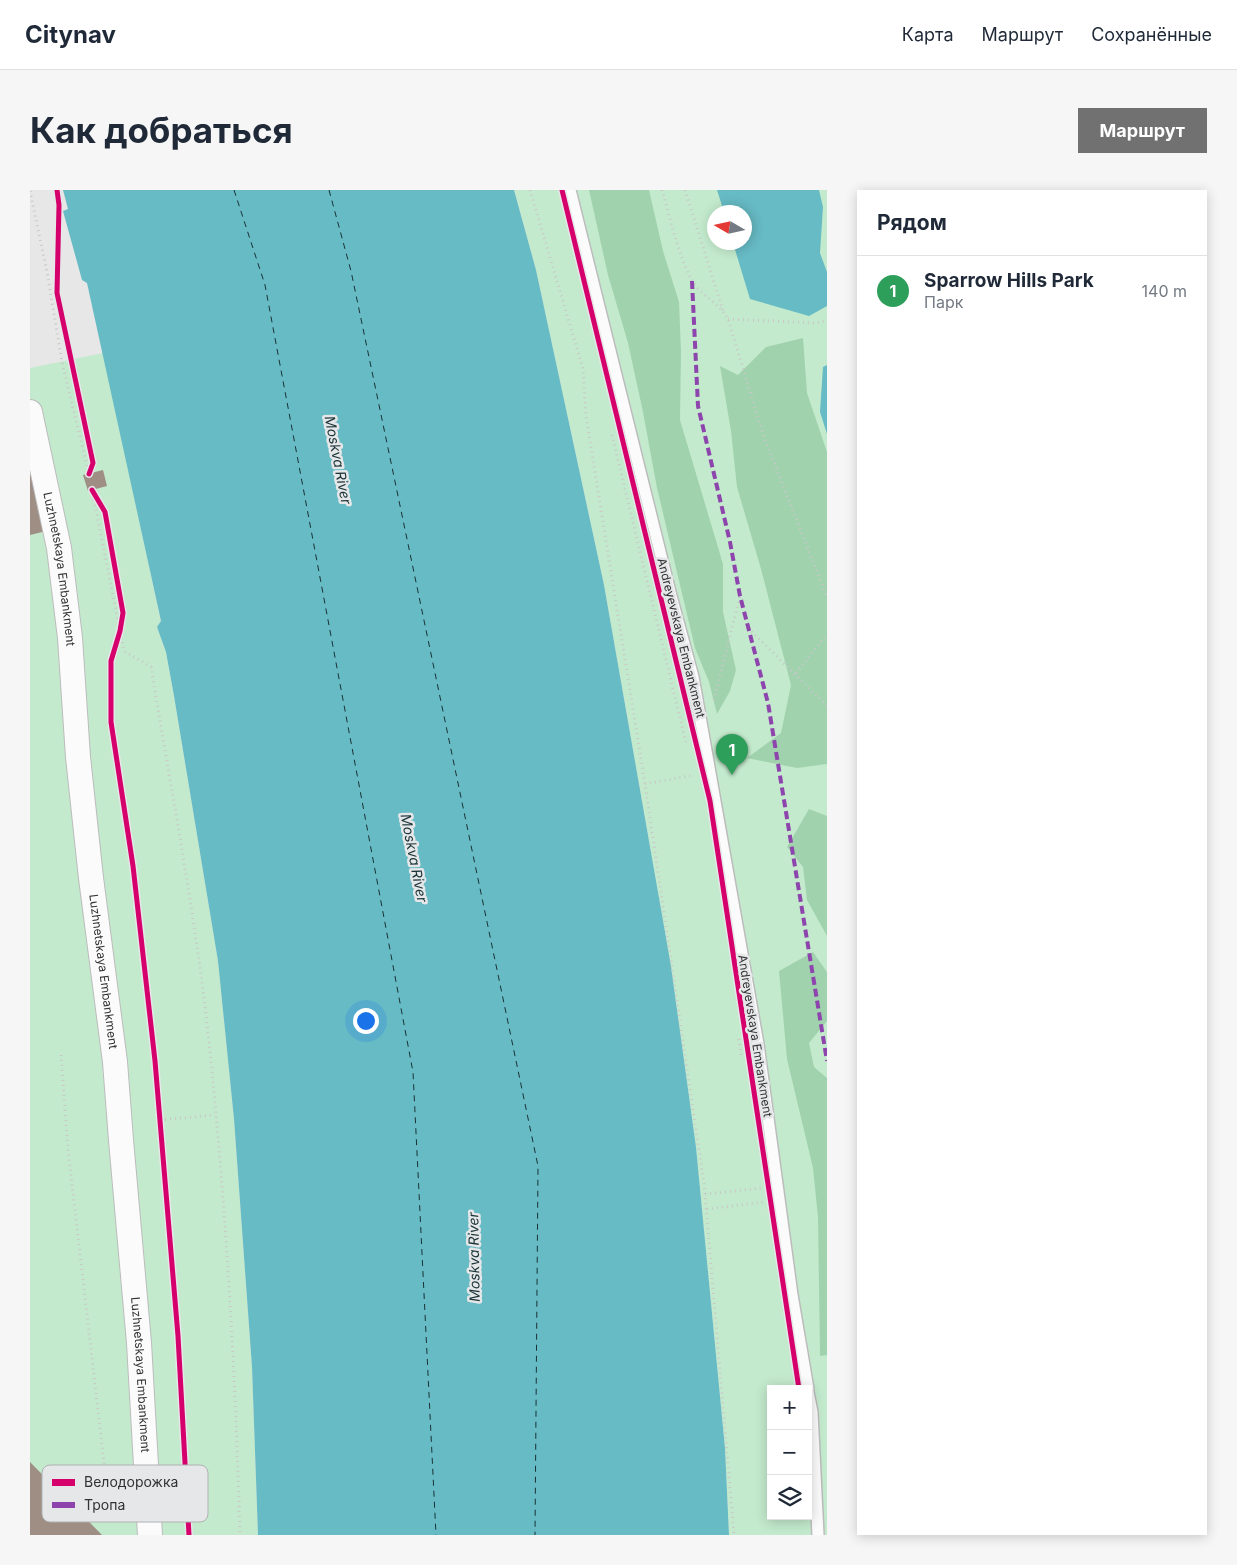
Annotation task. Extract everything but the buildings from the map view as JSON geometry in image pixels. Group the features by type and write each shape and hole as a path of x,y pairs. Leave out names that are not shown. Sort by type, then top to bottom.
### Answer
{"street":[{"name":"Luzhnetskaya Embankment","path":"30,412 59,548 70,638 78,758 91,878 116,1062 139,1342 146,1465"},
{"name":"Luzhnetskaya Embankment","path":"149,1522 150,1535"}],"lane":[{"name":"Andreyevskaya Embankment","path":"570,190 671,596 693,676 758,1044 792,1295 807,1385"},
{"name":"Andreyevskaya Embankment","path":"812,1412 818,1535"}],"path":[{"path":"530,190 583,369 586,416 645,784 707,1209 734,1535"},
{"path":"662,190 676,238 692,281 728,319 764,437 827,597"},
{"path":"685,190 723,312"},
{"path":"30,191 32,212 47,272 62,362 89,474"},
{"path":"32,212 43,209"},
{"path":"728,319 816,323 827,320"},
{"path":"612,434 687,747"},
{"path":"89,474 93,463"},
{"path":"92,490 101,505"},
{"path":"92,490 124,651 151,667 186,878 205,1012 228,1272 240,1535"},
{"path":"713,706 740,596"},
{"path":"116,646 123,613 121,604"},
{"path":"748,628 796,673 827,706"},
{"path":"796,673 827,634"},
{"path":"645,784 694,774 696,782"},
{"path":"737,1030 742,1060"},
{"path":"61,1055 68,1149 104,1465"},
{"path":"160,1110 161,1128"},
{"path":"160,1120 215,1115"},
{"path":"707,1209 764,1202 760,1178"},
{"path":"705,1194 762,1188"}],"green space":[{"path":"514,190 827,190 827,1535 729,1535 725,1448 696,1147 671,966 604,585 536,270"},
{"path":"589,190 649,190 663,251 679,302 681,352 680,420 723,564 723,612 736,670 730,691 717,714 709,682 695,648 657,488 628,343 608,275"},
{"path":"803,338 807,393 827,452 827,764 797,768 747,758 781,733 791,685 761,569 737,487 731,431 720,366 738,375 766,347"},
{"path":"103,353 161,622 157,627 166,652 218,961 234,1119 252,1367 258,1535 30,1535 30,368"},
{"path":"809,809 827,816 827,936 807,900 803,867 787,847"},
{"path":"813,952 827,972 827,1021 809,1043 814,1067 827,1078 827,1355 820,1356 818,1217 813,1168 787,1059 779,971"}],"water":[{"name":"Moskva River","path":"63,190 514,190 536,270 604,585 671,966 696,1147 725,1448 729,1535 258,1535 252,1367 234,1119 218,961 166,652 157,627 161,621 87,283 82,280 63,211 68,209"},
{"path":"717,190 819,190 823,207 820,253 827,272 827,306 809,316 750,299 735,250 752,250 752,205 722,205"},
{"path":"827,365 827,434 820,412 823,367"}],"ferry route":[{"path":"234,190 265,285 413,1072 436,1535"},
{"path":"329,190 351,271 538,1166 535,1535"}],"marked path":[{"path":"692,281 698,406 730,542 740,596 768,703 827,1061"}],"cycle path":[{"path":"57,190 59,205 57,293 93,463 89,474"},
{"path":"562,190 710,801 798,1385"},
{"path":"92,490 105,512 123,613 111,661 111,722 133,866 155,1061 178,1336 185,1465"},
{"path":"188,1522 189,1535"}],"place":[{"name":"Sparrow Hills Park","path":"732,775"}]}
